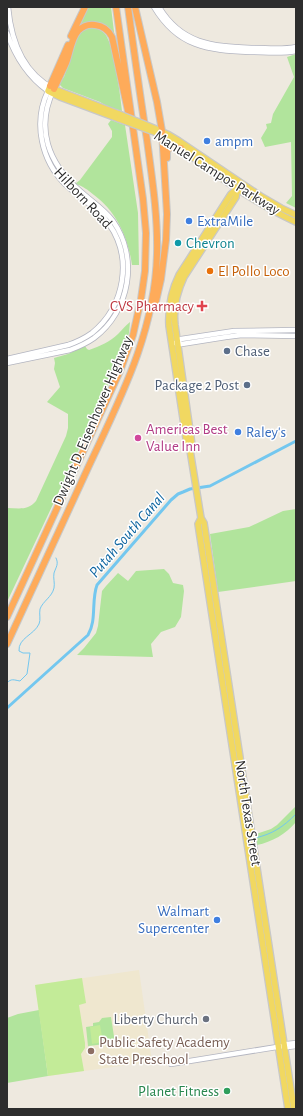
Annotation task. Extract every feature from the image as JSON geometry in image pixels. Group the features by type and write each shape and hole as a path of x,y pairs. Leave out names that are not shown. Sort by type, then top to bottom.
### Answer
{"highway":[{"path":"51,90 85,7"},
{"name":"Dwight D. Eisenhower Highway","path":"7,617 120,371 137,321 141,299 145,271 146,233 134,128 116,7"},
{"name":"Dwight D. Eisenhower Highway","path":"7,644 130,376 143,339 149,315 156,266 156,214 128,7"},
{"path":"135,7 156,93 166,198"},
{"path":"51,90 66,62 75,36 78,32 88,26 100,26 106,29 112,37 126,105 134,128"},
{"path":"149,315 156,301 165,253 167,214 167,152 168,149 171,148 181,148"}],"main road":[{"name":"Manuel Campos Parkway","path":"51,90 77,104 119,116 179,141 269,201 296,215"},
{"name":"Manuel Campos Parkway","path":"159,132 199,162 238,188 272,210 296,222"},
{"name":"North Texas Street","path":"241,183 235,198 182,282 174,311 174,343 187,445 190,450 200,518 198,524 281,1046 294,1109"},
{"name":"North Texas Street","path":"281,1046 288,1109"}],"street":[{"path":"8,7 11,30 20,55 28,68 51,90"},
{"path":"154,7 163,21 175,32 189,41 203,47 220,50 276,53 296,51"},
{"path":"159,7 167,19 178,29 191,38 204,43 221,46 276,49 296,47"},
{"path":"7,33 13,50 26,71 51,90"},
{"name":"Hilborn Road","path":"7,359 68,345 78,342 91,334 99,327 110,313 118,297 122,284 123,265 121,251 118,239 110,225 96,209 63,181 54,170 47,155 40,133 40,122 42,102 51,90"},
{"name":"Hilborn Road","path":"7,363 62,352 88,342 102,331 114,316 123,300 127,284 128,265 126,250 122,238 114,223 103,209 63,175 51,155 46,141 44,122 51,90"},
{"path":"174,343 181,339 234,331 296,330"},
{"path":"174,343 182,344 242,335 296,336"},
{"path":"171,1064 296,1043"},
{"path":"281,1046 296,1046"}],"shaded area":[{"path":"139,970 152,1062 48,1076 35,985"}],"green space":[{"path":"87,7 111,7 115,40 100,24 76,31"},
{"path":"89,28 102,31 106,35 111,46 117,74 122,111 108,107 100,102 63,88 60,85 78,35 80,32"},
{"path":"296,54 296,208 286,203 292,196 291,142 265,147 261,138 267,128 266,124 271,123 273,114 294,77 287,57"},
{"path":"111,120 125,125 138,213 139,265 132,265 128,245 124,235 109,209 90,191 75,184 80,180 112,137 112,131 108,124"},
{"path":"130,322 129,333 122,354 7,602 7,508 26,508 36,501 66,436 68,428 68,414 47,402 60,387 54,369 54,358 68,354 85,346 89,350 108,342"},
{"path":"296,509 296,581 218,592 210,534 249,527 283,511"},
{"path":"164,569 169,574 173,583 183,585 184,591 181,617 175,627 161,632 151,644 153,657 77,655 96,633 102,591 118,573 128,581 136,571"},
{"path":"296,806 296,822 288,830 268,842 257,845 256,834 271,829 277,825"},
{"path":"82,978 86,1003 79,1005 85,1043 85,1048 81,1054 84,1071 48,1076 35,985"},
{"path":"39,1010 48,1076 7,1083 7,1018 18,1014"},
{"path":"111,1017 115,1043 88,1046 86,1027 93,1026 93,1023 99,1022 102,1018"},
{"path":"100,1025 103,1042 92,1044 90,1027"}],"waterway":[{"name":"Putah South Canal","path":"7,708 88,635 91,629 94,597 97,585 171,500 178,494 190,489 210,486 296,441"},
{"path":"7,683 11,680 20,681 27,674 30,653 23,653 19,651 19,647 21,643 37,628 40,621 40,609 53,591 54,573 57,564 56,558"},
{"path":"255,838 277,829 287,823 296,814"}],"place":[{"name":"ampm","path":"207,141"},
{"name":"ExtraMile","path":"189,221"},
{"name":"Chevron","path":"178,243"},
{"name":"El Pollo Loco","path":"210,271"},
{"name":"CVS Pharmacy","path":"202,306"},
{"name":"Chase","path":"227,351"},
{"name":"Package 2 Post","path":"247,385"},
{"name":"Raley's","path":"238,432"},
{"name":"Americas Best Value Inn","path":"138,438"},
{"name":"Walmart Supercenter","path":"217,920"},
{"name":"Liberty Church","path":"206,1019"},
{"name":"Public Safety Academy State Preschool","path":"91,1051"},
{"name":"Planet Fitness","path":"227,1091"}]}
